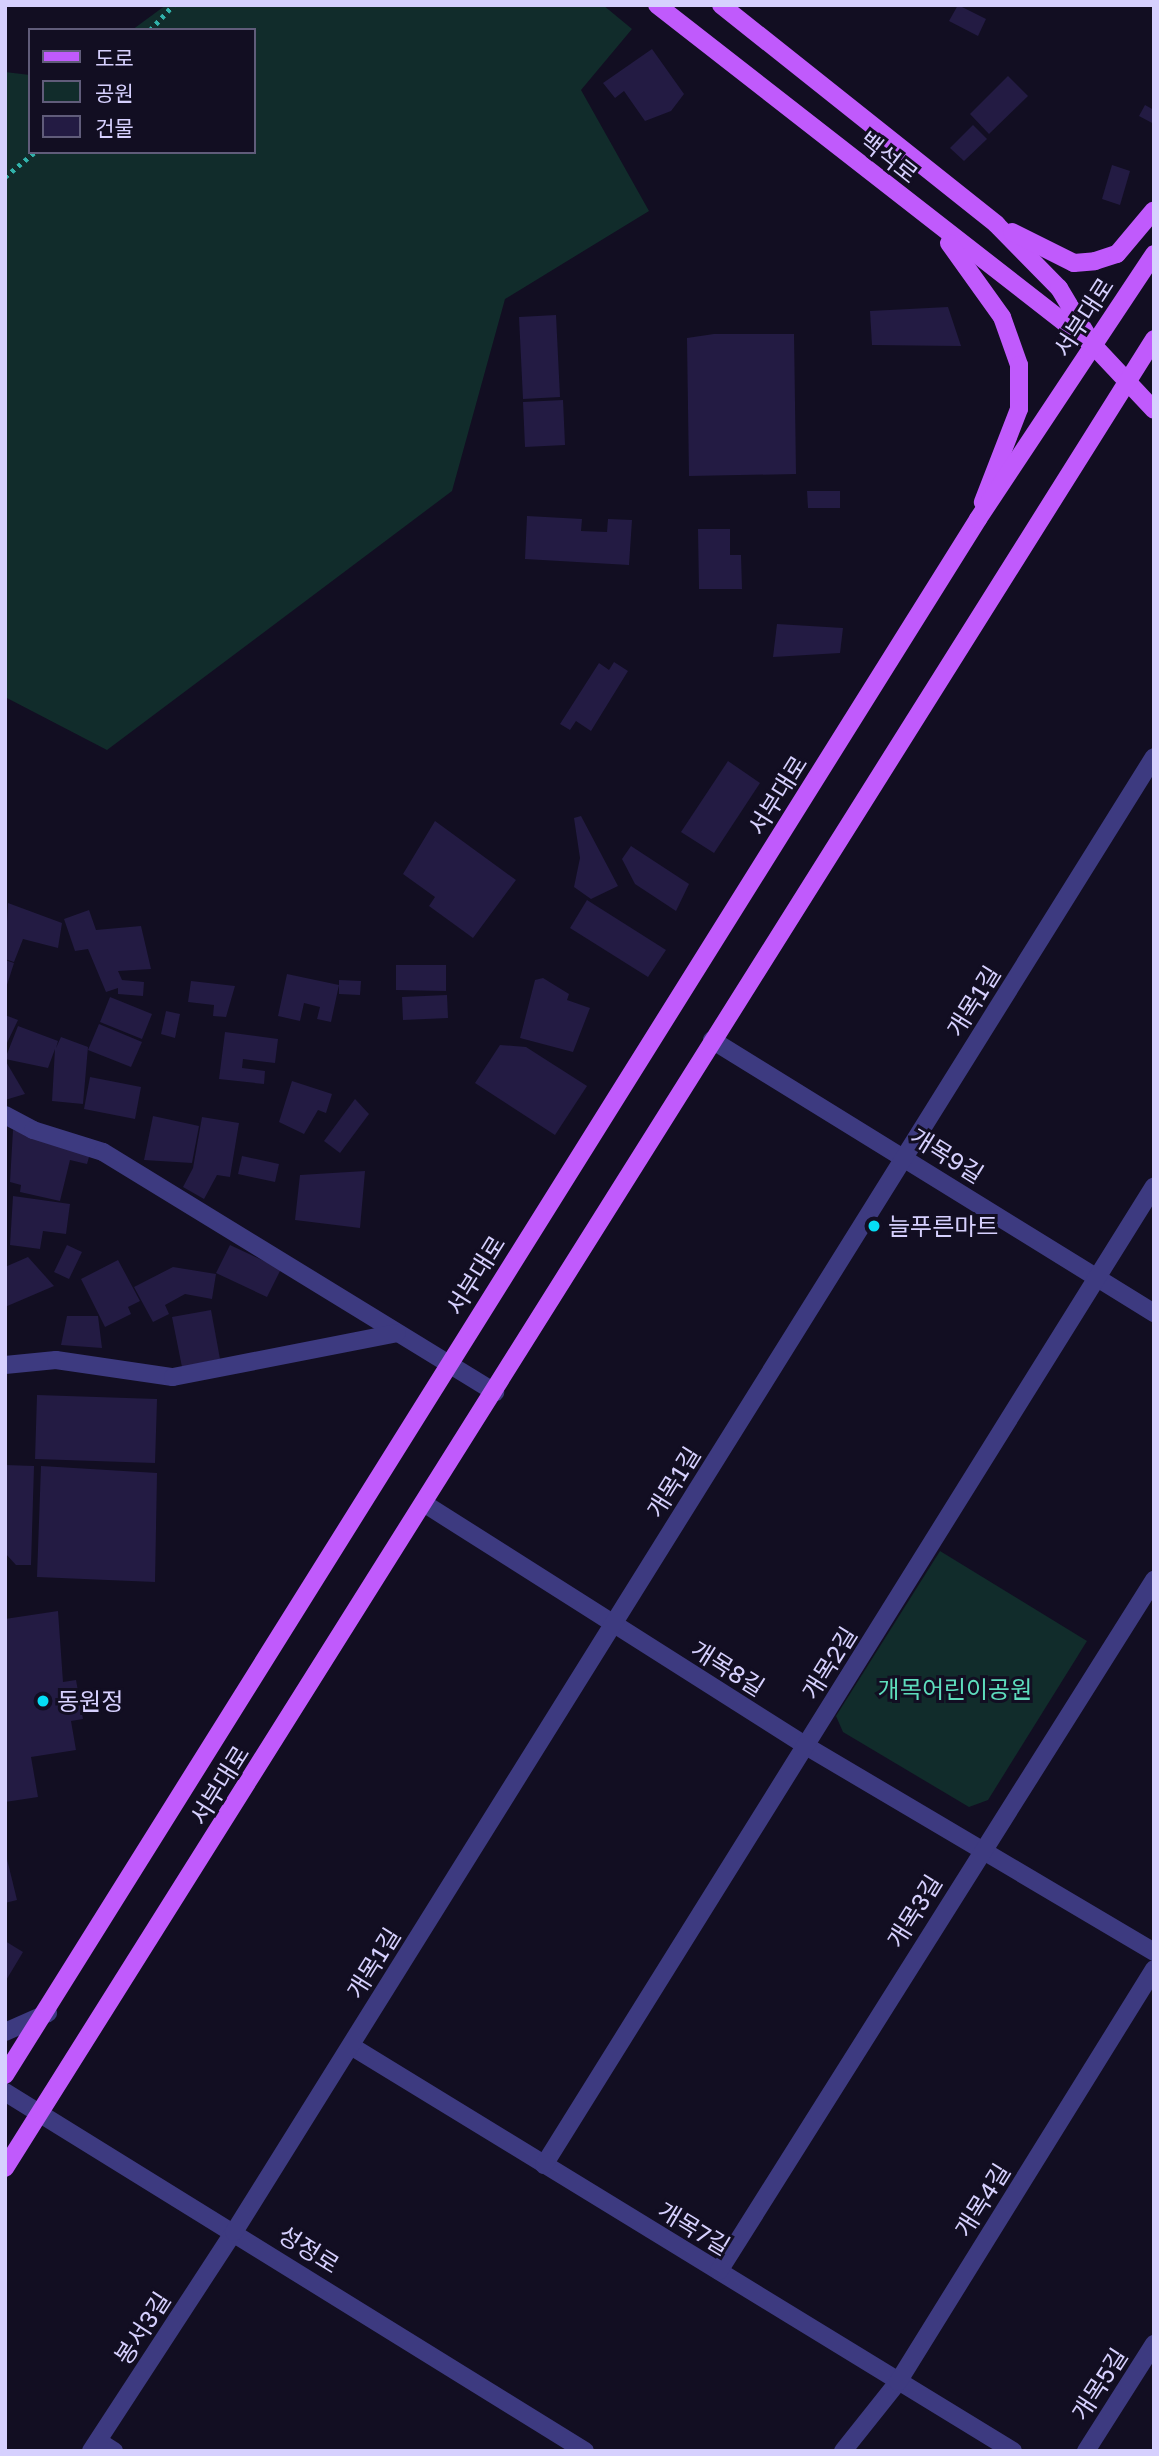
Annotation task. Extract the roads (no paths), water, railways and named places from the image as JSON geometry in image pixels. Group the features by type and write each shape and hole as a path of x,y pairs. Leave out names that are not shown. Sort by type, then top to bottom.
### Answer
{"main road":[{"name":"백석로","path":"657,5 1093,345"},
{"name":"백석로","path":"721,5 996,224 1059,288 1093,345 1126,384 1154,410"},
{"path":"996,224 1074,263 1095,261 1117,254 1154,210"},
{"path":"936,225 1002,317 1019,365 1019,409 978,519"},
{"name":"서부대로","path":"5,2075 48,2013 448,1365 978,519 1154,254"},
{"name":"서부대로","path":"5,2168 425,1504 712,1040 1154,339"}],"street":[{"name":"개목1길","path":"234,2232 1154,757"},
{"name":"개목9길","path":"712,1040 1154,1313"},
{"path":"5,1115 33,1130 103,1152 495,1392"},
{"name":"개목2길","path":"544,2165 1154,1186"},
{"path":"5,1365 56,1360 173,1377 397,1333"},
{"name":"개목8길","path":"425,1504 806,1746 983,1847 1154,1952"},
{"name":"개목3길","path":"719,2271 983,1847 1154,1580"},
{"name":"개목4길","path":"843,2451 898,2382 1154,1969"},
{"path":"5,2032 48,2013"},
{"name":"개목7길","path":"351,2046 1013,2451"},
{"name":"성정로","path":"5,2092 585,2451"},
{"name":"봉서3길","path":"94,2446 234,2232"},
{"name":"개목5길","path":"1086,2451 1154,2344"},
{"path":"94,2446 114,2451"}],"place":[{"name":"늘푸른마트","path":"874,1226"},
{"name":"동원정","path":"43,1701"}],"park label":[{"name":"개목어린이공원","path":"955,1689"}]}
